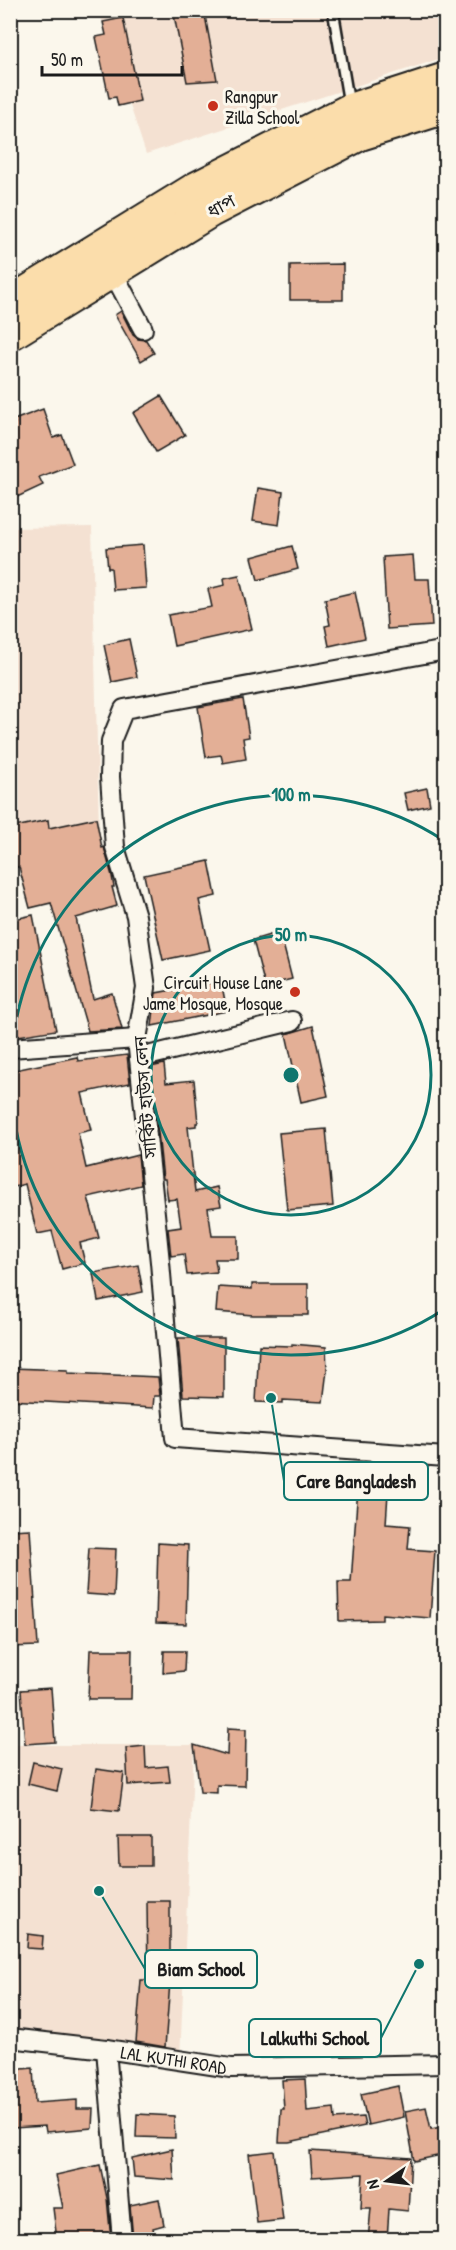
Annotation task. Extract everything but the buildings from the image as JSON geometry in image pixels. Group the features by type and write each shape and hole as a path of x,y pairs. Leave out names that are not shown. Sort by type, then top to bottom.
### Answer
{"highway":[{"name":"ধাপ","path":"10,334 197,188 350,110 446,79"},
{"name":"ধাপ","path":"10,303 210,211 360,134 446,107"}],"street":[{"path":"106,260 143,329"},
{"name":"সার্কিট হাউস লেন","path":"446,650 124,709 111,741 110,777 116,847 136,916 146,988 137,1039 160,1262 174,1438 446,1457"},
{"path":"140,1058 292,1021"},
{"path":"10,1048 137,1039"},
{"name":"LAL KUTHI ROAD","path":"10,2038 106,2049 231,2068 446,2064"},
{"path":"106,2049 122,2240"}],"lane":[{"path":"333,10 350,110"}],"shaded area":[{"name":"Rangpur Zilla School","path":"99,11 445,11 445,57 146,154"},
{"path":"92,527 99,832 11,834 10,528"},
{"path":"11,1745 194,1745 180,2059 11,2036"}],"place":[{"name":"Rangpur Zilla School","path":"213,106"},
{"name":"Circuit House Lane Jame Mosque, Mosque","path":"295,992"},
{"name":"Care Bangladesh","path":"271,1398"},
{"name":"Biam School","path":"99,1891"},
{"name":"Lalkuthi School","path":"419,1964"}]}
